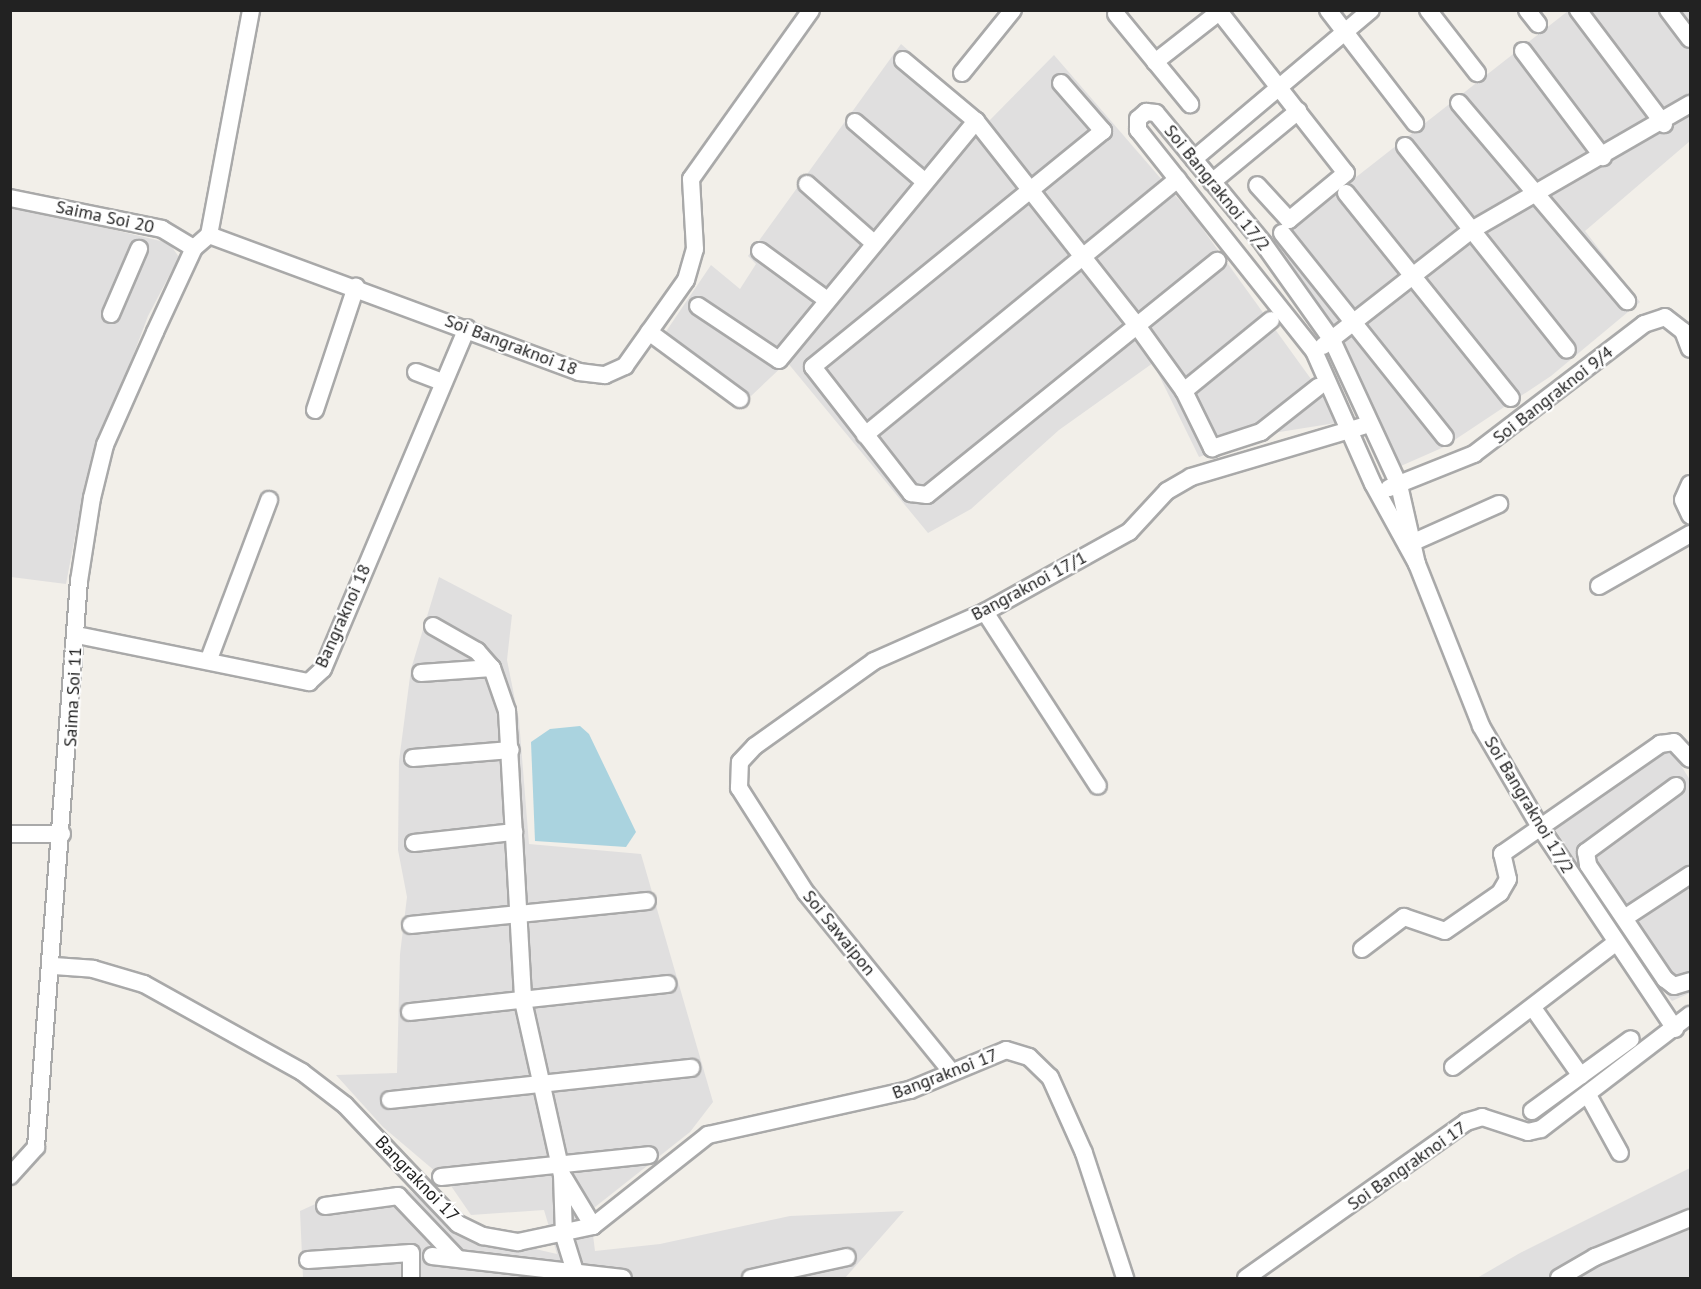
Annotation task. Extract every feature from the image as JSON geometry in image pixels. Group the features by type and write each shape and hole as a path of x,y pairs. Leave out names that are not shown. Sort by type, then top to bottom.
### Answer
{"street":[{"path":"209,236 251,10"},
{"name":"Soi Bangraknoi 18","path":"209,236 356,286 579,372 605,375 625,366 689,270 694,249 691,179 811,10"},
{"path":"962,73 1013,10"},
{"path":"1328,10 1349,34 1414,123"},
{"path":"1194,159 1349,34 1371,10"},
{"path":"1428,10 1477,73"},
{"path":"1578,10 1664,124"},
{"path":"1668,10 1690,39"},
{"path":"1155,62 1219,11 1345,169 1344,177 1289,220 1257,185"},
{"path":"1116,14 1190,104"},
{"path":"1523,51 1603,157"},
{"path":"903,60 976,121 1138,327 1184,391 1212,448 1261,432 1318,387"},
{"path":"1061,83 1103,131 1030,192 816,360 816,373 911,493 927,495 1217,261"},
{"path":"1459,103 1533,194 1627,301"},
{"path":"1314,351 1332,340 1470,231 1533,194 1664,124 1690,104"},
{"path":"1212,182 1298,111"},
{"name":"Soi Bangraknoi 17/2","path":"1409,543 1399,484 1372,421 1332,340 1212,182 1156,114 1138,119 1138,130 1314,351 1354,431 1378,492 1409,543 1481,726 1540,827 1615,943 1675,1029"},
{"path":"698,306 779,360 924,181 976,121"},
{"path":"855,122 924,181"},
{"path":"1405,146 1470,231 1567,350"},
{"path":"865,435 1178,179"},
{"path":"807,184 874,243"},
{"path":"1346,193 1511,398"},
{"name":"Saima Soi 20","path":"10,198 162,229 194,248"},
{"path":"1282,233 1445,437"},
{"name":"Saima Soi 11","path":"10,1176 36,1147 54,966 76,635 92,498 105,446 194,248 209,236"},
{"path":"111,315 139,249"},
{"path":"760,251 827,300"},
{"path":"315,410 356,286"},
{"name":"Soi Bangraknoi 9/4","path":"1399,484 1474,454 1644,324 1665,316 1683,330 1690,349"},
{"path":"1184,391 1271,320"},
{"name":"Bangraknoi 18","path":"76,635 209,659 290,681 309,682 323,669 466,328"},
{"path":"649,332 740,399"},
{"path":"416,372 442,382"},
{"name":"Bangraknoi 17/1","path":"739,788 740,762 764,739 874,661 985,612 1129,532 1167,491 1191,477 1354,431 1372,421"},
{"path":"1378,492 1399,484"},
{"path":"1690,484 1683,500 1690,515"},
{"path":"209,659 269,500"},
{"path":"1409,543 1499,504"},
{"path":"1599,585 1690,534"},
{"path":"985,612 1098,786"},
{"path":"433,626 477,651 492,668 507,711 511,750 516,915 523,1001 561,1170 564,1236 576,1275"},
{"path":"421,673 492,668"},
{"path":"1362,949 1404,916 1445,931 1500,893 1508,879 1502,854 1660,744 1674,742 1690,759"},
{"path":"412,758 511,750"},
{"path":"1676,786 1586,852 1588,865 1626,917 1665,979 1674,986 1690,981"},
{"name":"Soi Sawaipon","path":"739,788 806,893 951,1070"},
{"path":"414,843 514,832"},
{"path":"10,834 62,834"},
{"path":"1626,917 1690,875"},
{"path":"411,925 647,901"},
{"path":"1453,1067 1615,943"},
{"name":"Bangraknoi 17","path":"54,966 93,969 144,984 302,1072 345,1105 458,1224 483,1236 518,1242 564,1236 593,1226 708,1135 859,1105 910,1090 951,1070"},
{"path":"410,1012 667,984"},
{"path":"1533,1008 1581,1076"},
{"name":"Soi Bangraknoi 17","path":"1246,1278 1466,1122 1482,1117 1535,1131 1588,1095 1690,1015"},
{"path":"1532,1111 1631,1039"},
{"path":"951,1070 1006,1050 1029,1057 1050,1077 1084,1153 1125,1278"},
{"path":"390,1100 691,1068"},
{"path":"1588,1095 1620,1153"},
{"path":"441,1177 561,1170 649,1155"},
{"path":"561,1170 593,1226"},
{"path":"326,1206 398,1196 457,1258"},
{"path":"1559,1278 1606,1251 1690,1218"},
{"path":"308,1260 411,1253 411,1278"},
{"path":"432,1256 576,1275 623,1278"},
{"path":"751,1278 847,1257"}],"shaded area":[{"path":"1568,11 1690,11 1690,141 1585,231 1640,302 1551,376 1444,447 1394,469 1345,349 1272,243"},
{"path":"901,44 989,121 1054,55 1194,217 1342,422 1261,435 1199,457 1153,363 1059,430 971,509 928,533 787,362 751,396 665,333 711,265 740,289 756,264 748,256"},
{"path":"10,205 169,243 179,257 148,316 85,484 66,584 11,577"},
{"path":"439,577 512,615 507,660 519,720 529,844 641,854 713,1102 690,1132 590,1211 595,1251 660,1244 790,1216 904,1211 845,1278 303,1278 300,1211 335,1195 402,1185 469,1234 557,1254 544,1210 471,1215 449,1183 383,1127 336,1075 397,1073 400,954 407,897 398,850 399,761 411,669"},
{"path":"1667,743 1690,780 1690,993 1672,1001 1635,955 1553,826"},
{"path":"1690,1168 1690,1278 1477,1278 1520,1253"}],"water":[{"path":"580,726 589,734 636,832 626,847 535,841 531,742 550,729"}]}
